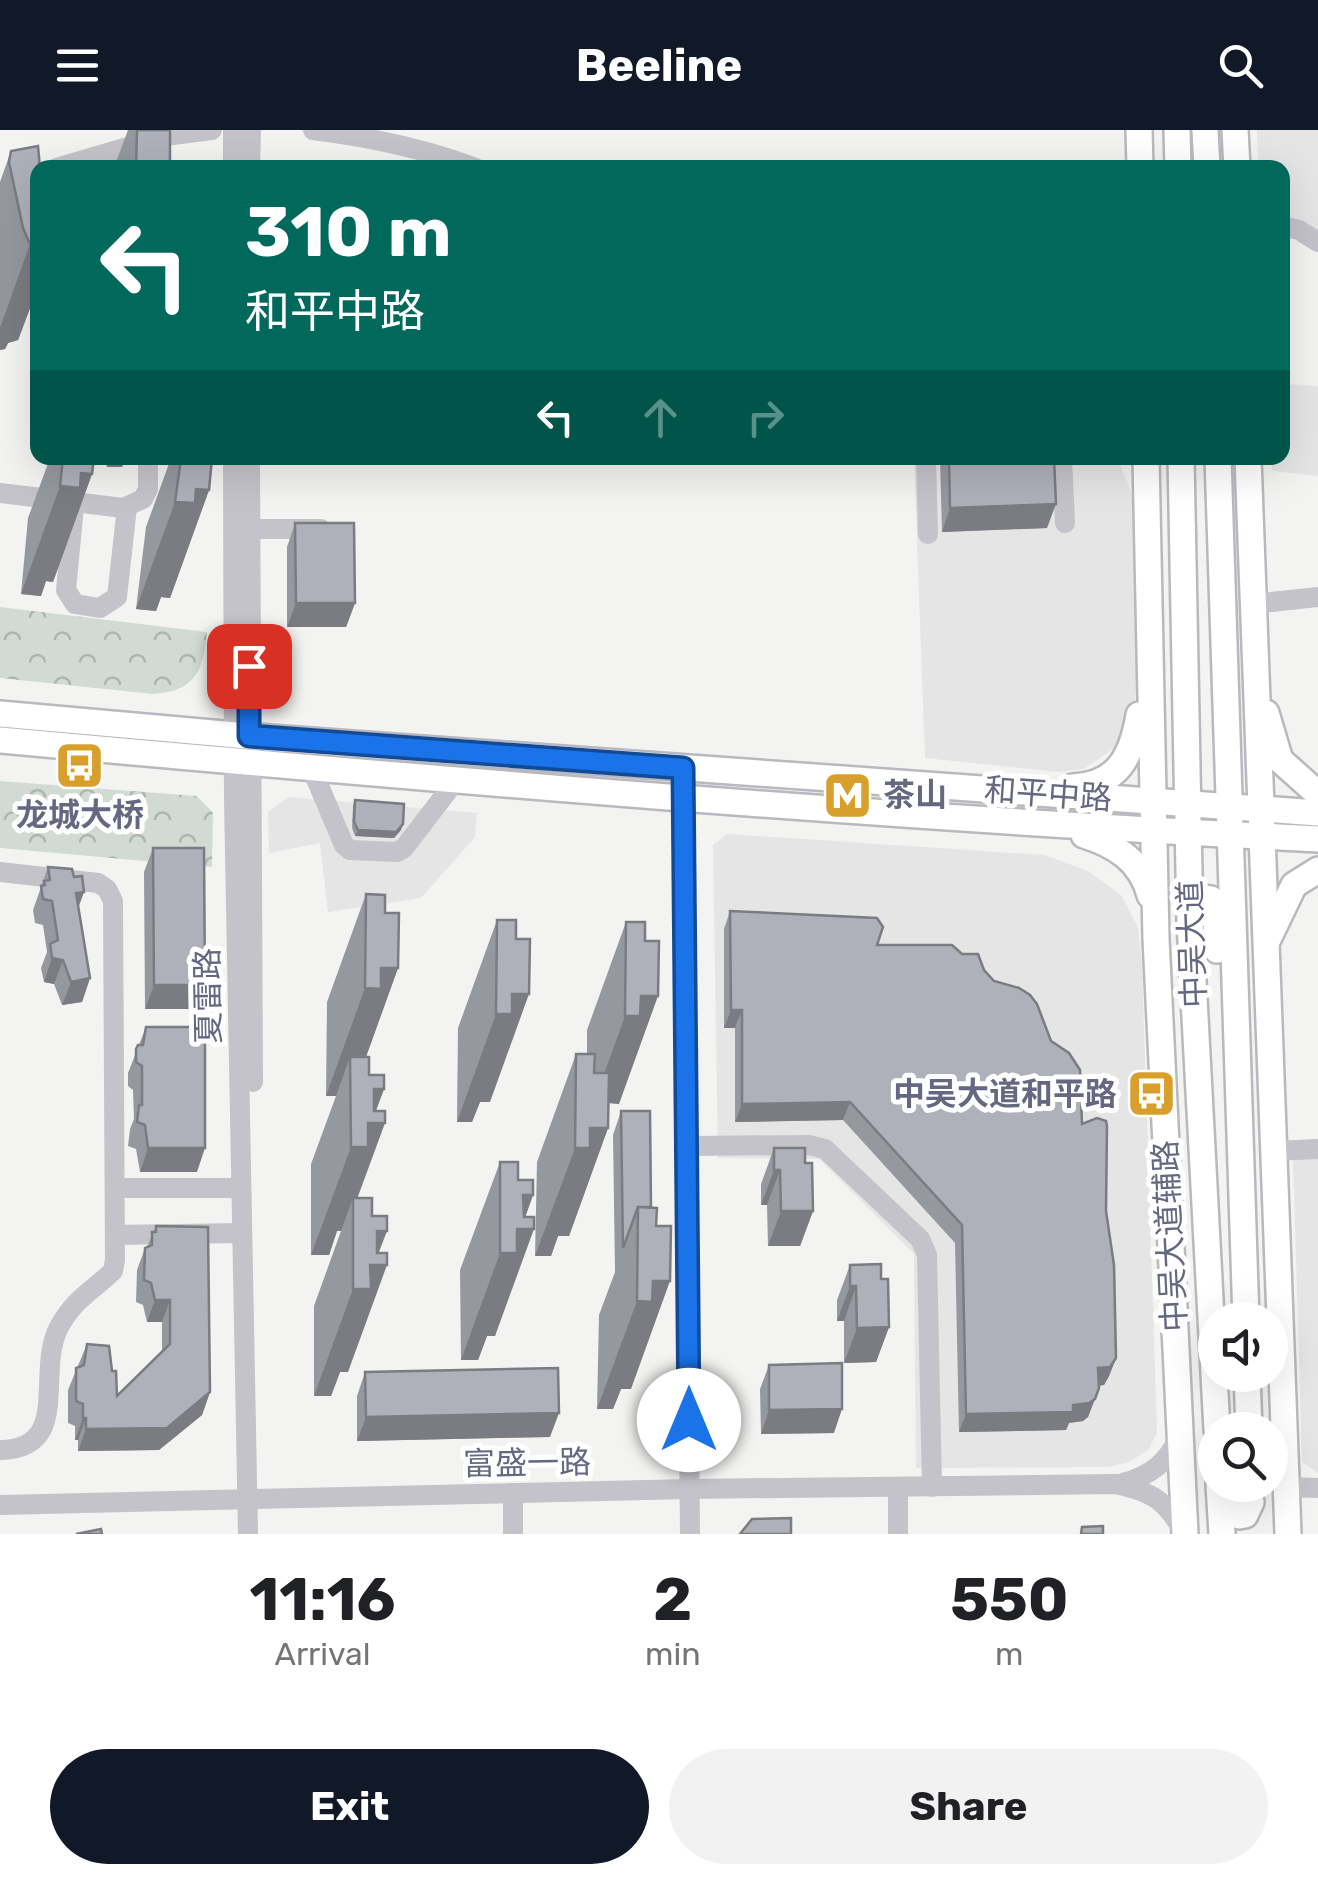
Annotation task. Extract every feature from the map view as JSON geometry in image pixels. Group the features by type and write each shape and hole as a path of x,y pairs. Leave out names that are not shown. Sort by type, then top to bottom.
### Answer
{"main road":[{"path":"1139,130 1140,160"},
{"path":"1177,130 1178,160"},
{"path":"1235,130 1237,160"},
{"path":"1191,160 1201,131"},
{"path":"1201,131 1206,160"},
{"name":"中吴大道辅路","path":"1146,465 1156,939 1184,1534"},
{"path":"1148,556 1180,465"},
{"name":"中吴大道","path":"1183,465 1190,922 1215,1412"},
{"path":"1184,465 1200,567 1200,700 1204,712 1215,713 1226,686"},
{"path":"1208,465 1222,557"},
{"path":"1248,465 1284,1412"},
{"path":"1218,470 1237,562 1240,644 1256,677 1280,760 1318,794"},
{"name":"中吴大道","path":"1218,470 1245,1302"},
{"path":"1007,790 1082,786 1106,780 1134,746 1149,661"},
{"name":"和平中路","path":"0,714 1188,804 1230,808 1261,823 1318,839"},
{"name":"和平中路","path":"0,740 1056,826 1230,835 1261,823 1318,812"},
{"path":"1056,826 1112,844 1134,862 1149,890 1156,939"},
{"path":"1265,946 1294,885 1318,870"},
{"path":"1155,884 1194,988"},
{"path":"1190,922 1202,898 1210,899 1216,922 1225,1194 1243,1242"},
{"path":"1239,1134 1259,1081 1269,1038"},
{"path":"1178,1384 1196,1315 1194,1276 1206,1224"},
{"path":"1208,1264 1220,1302"},
{"path":"1244,1280 1252,1302"},
{"path":"1220,1502 1222,1534"},
{"path":"1246,1502 1252,1534"},
{"path":"1287,1502 1288,1534"}],"street":[{"path":"84,160 166,136 212,130"},
{"path":"233,130 233,160"},
{"path":"250,130 250,160"},
{"path":"312,130 363,137 455,160"},
{"path":"1290,228 1318,242"},
{"path":"0,493 127,507 143,499 148,488 148,465"},
{"name":"夏雷路","path":"234,465 258,1448 248,1534"},
{"name":"夏雷路","path":"241,734 250,465"},
{"path":"926,465 928,534"},
{"path":"1062,465 1065,524"},
{"path":"75,502 66,590 75,604 100,608 116,597 127,507"},
{"path":"250,529 348,530"},
{"path":"1253,604 1318,598"},
{"name":"夏雷路","path":"242,762 241,1188 252,1499 257,1534"},
{"path":"311,767 350,850 397,852 404,848 457,779"},
{"path":"683,768 690,1534"},
{"path":"0,872 98,883 107,889 112,900 115,1188 113,1271 86,1291 58,1329 48,1373 42,1434 21,1450 0,1450"},
{"path":"686,1146 809,1145 825,1150 920,1240 927,1255 932,1486"},
{"path":"1274,1150 1318,1149"},
{"path":"115,1188 241,1188"},
{"path":"115,1235 242,1233"},
{"path":"1116,1484 1144,1477 1166,1462 1180,1436"},
{"path":"1116,1484 1148,1491 1158,1498 1167,1505 1184,1534"},
{"name":"富盛一路","path":"0,1505 1116,1484"},
{"path":"1288,1486 1318,1488"},
{"path":"898,1487 898,1534"},
{"path":"513,1494 513,1534"}],"shaded area":[{"path":"1257,130 1318,130 1318,234 1290,222 1290,160 1258,160"},
{"path":"1290,384 1318,386 1318,476 1272,471 1272,465 1290,465"},
{"path":"914,465 1120,465 1132,494 1139,660 1133,720 1119,745 1084,769 1058,772 925,758"},
{"path":"289,797 477,813 475,837 421,898 328,912 320,843 269,853 268,812"},
{"path":"727,834 1045,855 1088,871 1121,895 1138,927 1142,966 1157,1433 1148,1450 1129,1462 1108,1467 916,1468 914,1254 819,1159 718,1158 713,845"},
{"path":"1318,1157 1318,1473 1302,1462 1293,1159"}],"green space":[{"path":"0,607 207,632 203,658 188,683 179,689 153,694 0,678"},
{"path":"0,781 197,796 213,813 212,867 0,848"}],"building":[{"path":"137,130 170,130 170,160 136,160"},
{"path":"38,146 39,160 30,160 30,244 9,162 11,151"},
{"path":"62,465 93,465 92,474 81,473 80,488 60,486"},
{"path":"180,465 211,465 209,490 196,489 195,503 175,502"},
{"path":"949,465 1054,465 1056,504 950,508"},
{"path":"295,523 354,523 355,603 296,603"},
{"path":"355,800 404,804 403,824 396,832 358,830 354,822"},
{"path":"153,848 204,848 205,985 154,985"},
{"path":"48,867 72,869 74,877 82,876 84,892 76,893 90,978 71,982 63,960 52,958 50,944 58,940 52,901 43,899 41,886 50,880"},
{"path":"366,894 385,895 385,913 399,913 398,968 381,968 381,989 365,988"},
{"path":"730,911 877,918 883,927 877,945 952,945 962,954 978,954 994,981 1019,988 1037,1004 1051,1041 1069,1053 1080,1070 1082,1124 1097,1118 1106,1121 1107,1126 1106,1211 1114,1265 1116,1358 1110,1367 1098,1368 1095,1399 1073,1405 1073,1412 966,1414 962,1225 850,1102 742,1104 742,1010 731,1010"},
{"path":"497,920 516,920 516,939 530,939 529,994 512,994 512,1014 496,1014"},
{"path":"626,922 645,922 645,941 659,941 658,996 641,996 640,1016 625,1016"},
{"path":"146,1027 205,1027 205,1148 148,1148 145,1125 137,1122 142,1105 142,1066 136,1062 136,1049 143,1045"},
{"path":"576,1054 595,1054 594,1073 609,1073 608,1128 590,1128 590,1148 575,1148"},
{"path":"350,1057 369,1057 369,1075 384,1075 384,1089 374,1089 374,1111 385,1111 385,1123 368,1123 368,1147 351,1147"},
{"path":"621,1111 650,1111 651,1207 638,1207 623,1248"},
{"path":"774,1148 805,1148 805,1163 812,1163 813,1211 781,1211 780,1170 774,1170"},
{"path":"500,1162 518,1162 518,1180 533,1180 533,1195 523,1195 524,1217 534,1217 534,1229 517,1229 517,1253 500,1253"},
{"path":"353,1198 372,1198 372,1216 387,1216 387,1231 377,1231 377,1253 387,1253 387,1265 370,1265 371,1289 353,1289"},
{"path":"638,1207 657,1208 656,1226 671,1226 670,1281 653,1281 652,1302 637,1301"},
{"path":"156,1226 208,1227 210,1392 167,1428 86,1429 83,1404 76,1401 76,1368 84,1365 87,1344 109,1346 117,1396 170,1344 170,1300 155,1300 151,1283 144,1280 145,1248 152,1245"},
{"path":"881,1264 881,1279 888,1279 889,1327 857,1328 856,1286 850,1286 850,1265"},
{"path":"842,1363 842,1409 769,1410 769,1365"},
{"path":"558,1368 559,1413 366,1417 365,1372"},
{"path":"791,1518 791,1534 740,1534 752,1519"},
{"path":"1103,1526 1103,1534 1081,1534 1082,1527"},
{"path":"101,1529 102,1534 76,1534"}],"place":[{"name":"龙城大桥","path":"80,765"},
{"name":"茶山","path":"848,795"},
{"name":"中吴大道和平路","path":"1152,1094"}],"route":[{"path":"249,666 249,736 683,768 689,1420"}]}
